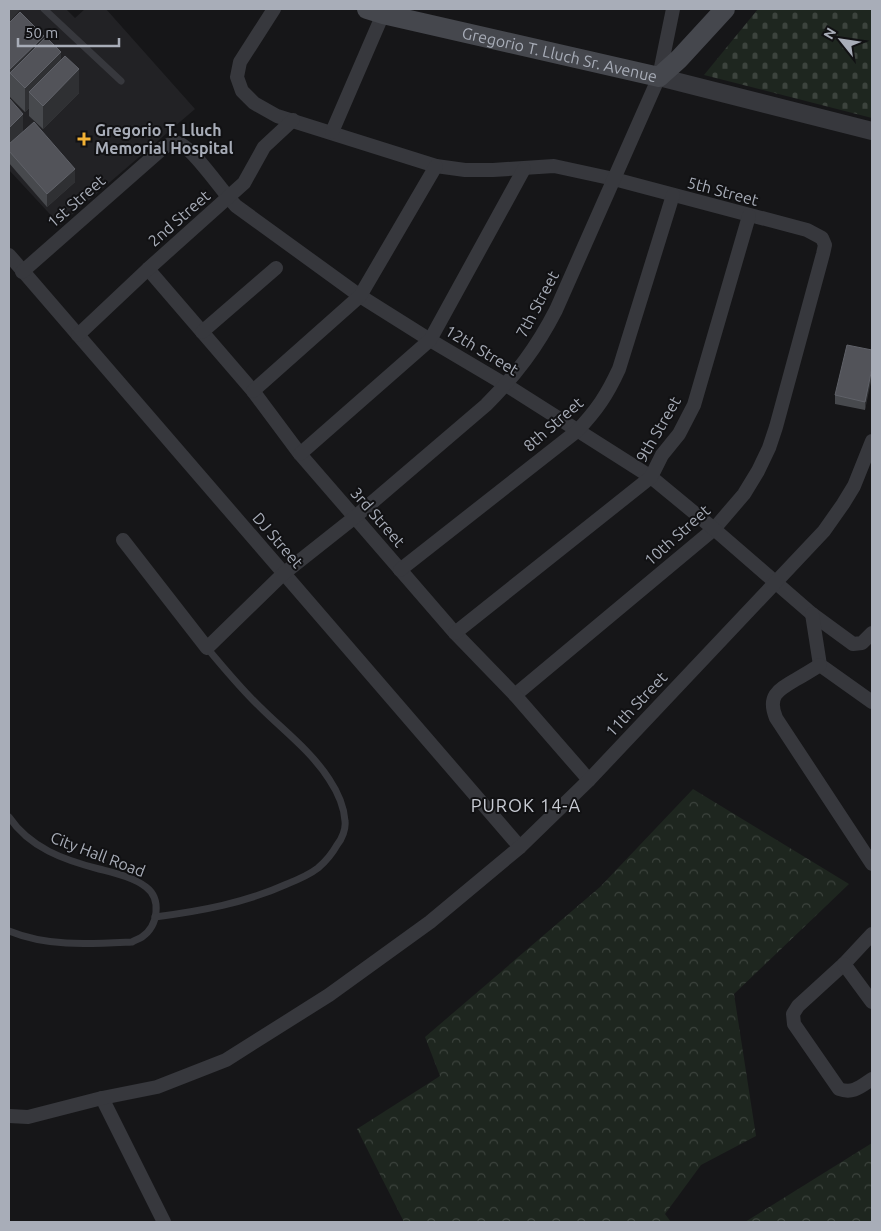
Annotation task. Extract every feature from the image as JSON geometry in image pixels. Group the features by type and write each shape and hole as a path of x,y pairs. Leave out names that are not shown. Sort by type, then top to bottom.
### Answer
{"main road":[{"name":"Gregorio T. Lluch Sr. Avenue","path":"375,12 659,77 679,59 725,9"}],"street":[{"name":"5th Street","path":"274,9 240,62 237,77 242,91 254,103 277,116 436,166 465,170 524,169 554,166 614,179 807,230 822,238"},
{"name":"7th Street","path":"207,648 283,574 355,517 486,405 506,385 545,332 569,283 659,77 673,9"},
{"path":"332,132 375,12"},
{"path":"659,77 872,131"},
{"name":"2nd Street","path":"78,335 244,183 264,147 293,120"},
{"name":"12th Street","path":"178,143 191,151 228,199 236,206 360,296 506,385 651,477 812,614 852,644 862,643 872,633"},
{"name":"1st Street","path":"22,272 163,148 170,144 178,143"},
{"path":"253,391 360,296 436,166"},
{"path":"300,454 430,340 524,169"},
{"name":"8th Street","path":"400,570 577,431 594,414 608,393 619,369 672,195"},
{"name":"9th Street","path":"455,633 651,477 662,455 679,434 694,405 749,216"},
{"name":"10th Street","path":"515,695 714,529 744,494 769,448 823,254 824,245 822,238"},
{"name":"DJ Street","path":"9,255 520,847"},
{"path":"202,332 276,268"},
{"name":"3rd Street","path":"148,269 253,391 300,454 400,570 455,633 515,695 589,780"},
{"name":"11th Street","path":"9,1116 28,1117 102,1098 157,1087 226,1060 329,996 430,922 520,847 589,780 824,531 854,486 872,441"},
{"path":"123,540 207,648"},
{"path":"812,614 820,665 872,702"},
{"path":"820,665 778,690 773,699 773,709 776,718 872,864"},
{"path":"872,934 844,964 798,1006 793,1014 794,1024 839,1089 847,1092 872,1079"},
{"path":"844,964 872,1002"},
{"path":"102,1098 164,1222"}],"lane":[{"path":"44,9 121,81"},
{"path":"9,931 26,938 56,944 132,942 143,936 151,927 155,917 234,904 271,891 298,880 317,869 332,854 342,839 345,822 340,798 328,777 239,685 207,648"},
{"name":"City Hall Road","path":"9,817 15,827 33,843 54,854 136,881 146,887 153,894 156,907 155,917"}],"shaded area":[{"name":"Gregorio T. Lluch Memorial Hospital","path":"9,9 66,9 75,18 85,9 106,9 195,109 60,225 9,170"}],"green space":[{"path":"758,9 872,9 872,118 704,75"},
{"path":"693,789 849,884 734,994 756,1136 701,1165 665,1214 671,1222 404,1222 357,1129 440,1076 425,1037 600,887"},
{"path":"872,1143 872,1222 745,1222"}],"building":[{"path":"20,12 44,36 9,70 9,23"},
{"path":"46,37 61,52 25,88 10,73"},
{"path":"65,56 79,69 43,106 29,92"},
{"path":"9,98 23,114 9,128"},
{"path":"34,122 75,169 47,194 9,151 9,144"},
{"path":"847,345 872,350 872,368 865,402 835,395"}],"place":[{"name":"Gregorio T. Lluch Memorial Hospital","path":"84,139"}],"district":[{"name":"PUROK 14-A","path":"526,806"}]}
